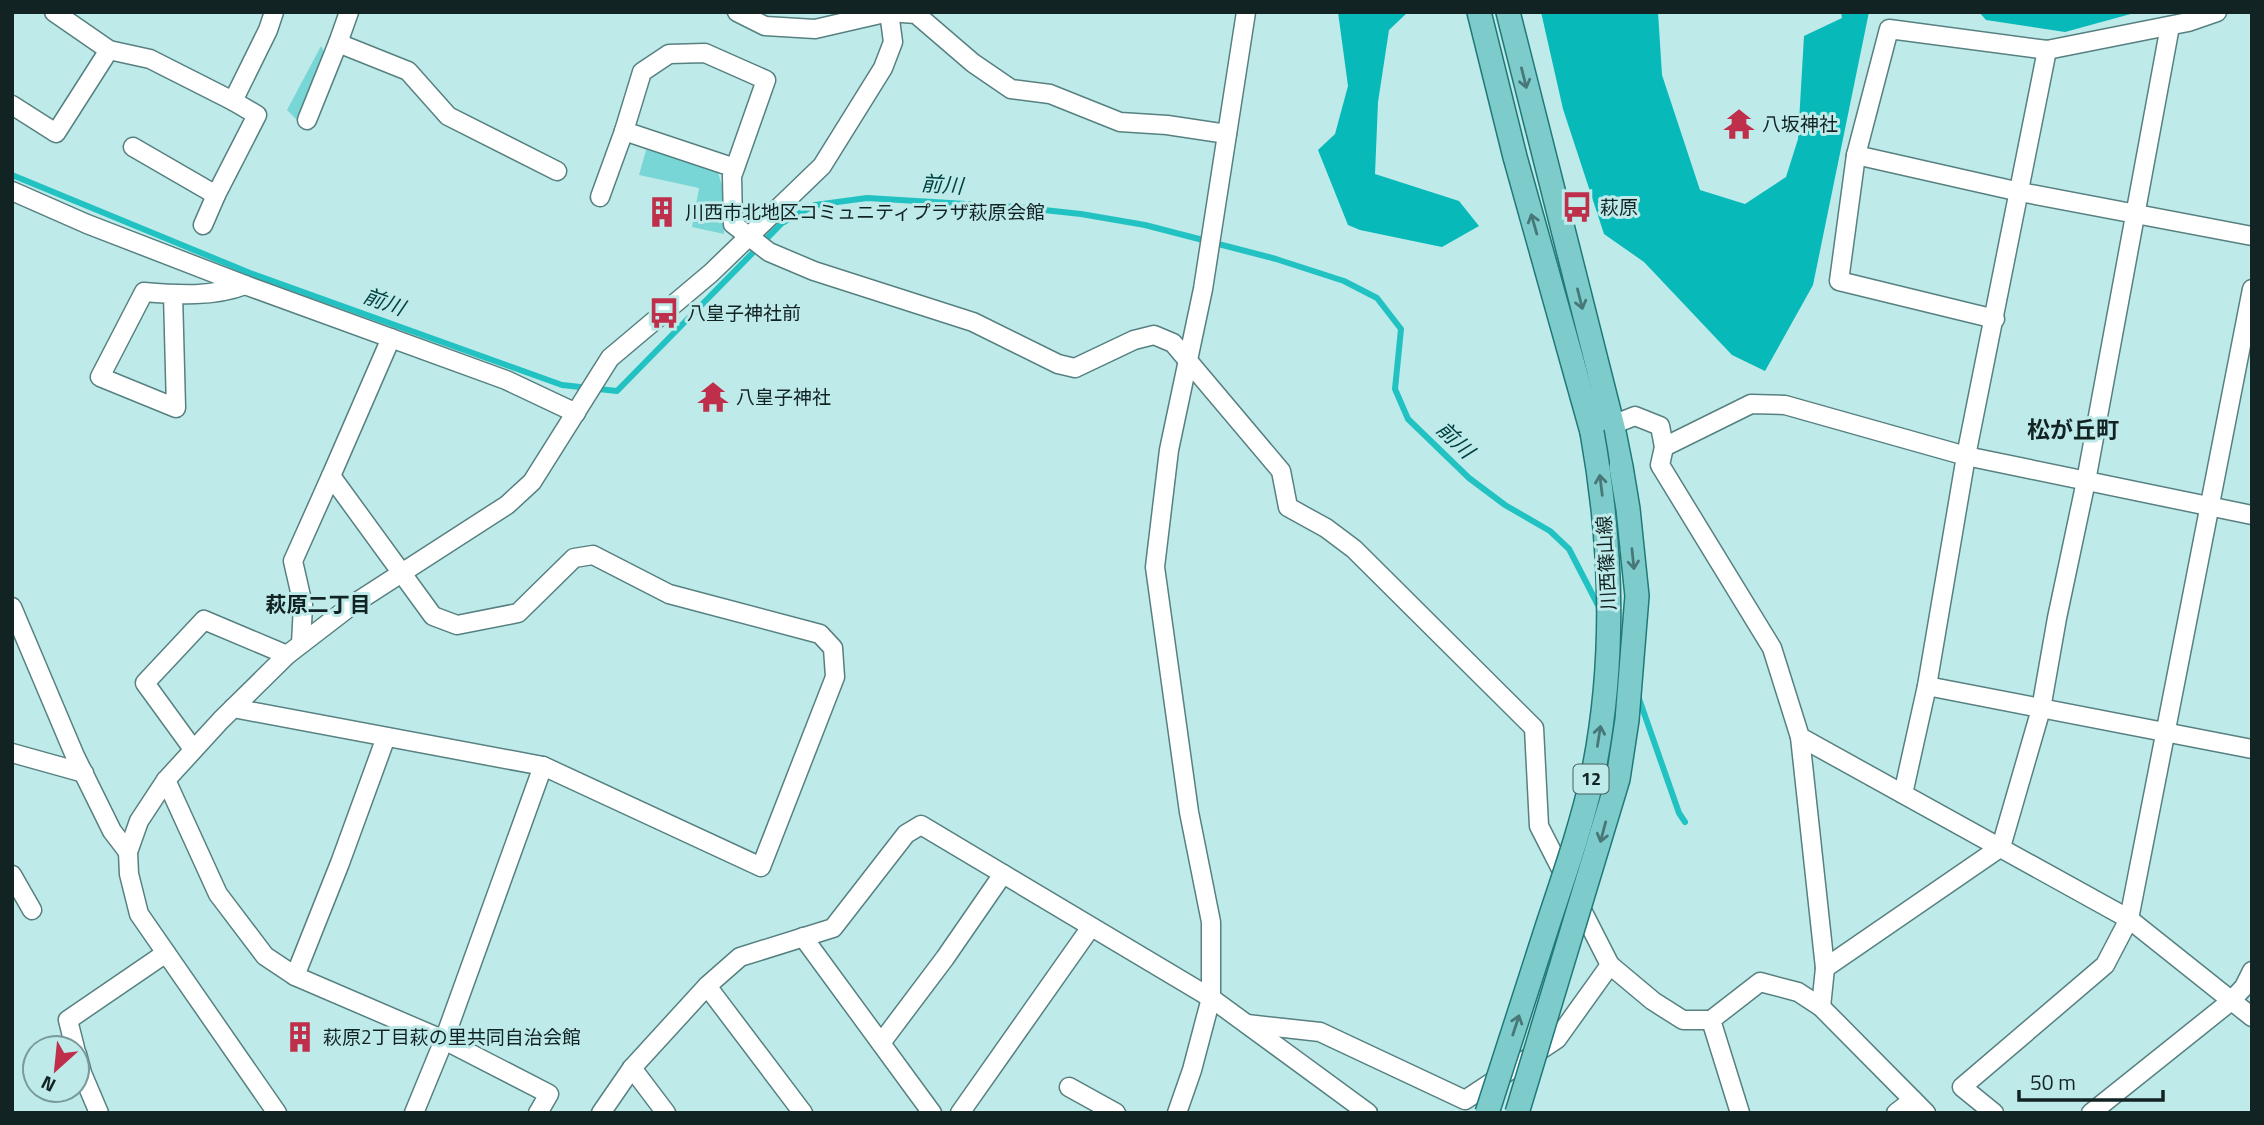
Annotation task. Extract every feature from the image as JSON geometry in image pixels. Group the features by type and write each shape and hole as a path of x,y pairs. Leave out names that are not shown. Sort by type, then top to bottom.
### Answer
{"main road":[{"name":"川西篠山線","path":"1479,12 1516,157 1602,429 1621,467 1637,596 1627,720 1620,767 1600,844 1517,1113"},
{"name":"川西篠山線","path":"1487,1113 1577,837 1593,773 1608,655 1609,597 1602,429 1508,12"}],"street":[{"path":"54,12 109,50 150,59 257,115 203,225"},
{"path":"233,101 274,12"},
{"path":"307,120 349,12"},
{"path":"737,12 765,26 815,29 890,12 916,14 973,63 1011,89 1050,94 1119,122 1167,125 1227,134"},
{"path":"277,1113 139,914 129,874 128,852 139,821 166,779 233,708 295,649 352,605 507,505 531,482 610,358 711,273 822,166 883,68 893,42 890,12"},
{"path":"1177,1113 1192,1070 1211,998 1211,922 1189,812 1155,567 1169,450 1203,289 1246,12"},
{"path":"1995,319 1839,281 1856,155 1888,21 2047,50 2188,23 2217,12"},
{"path":"1825,968 2001,848 2041,709 2170,26"},
{"path":"338,43 408,71 448,116 557,171"},
{"path":"12,105 56,133 109,50"},
{"path":"1903,794 1927,686 1966,456 2047,50"},
{"path":"600,197 642,72 669,54 705,53 766,80 732,176 733,224 769,252 814,271 973,321 1058,364 1075,368 1134,340 1154,335 1174,342 1281,471 1288,507 1326,528 1354,549 1534,728 1539,827 1610,965 1653,1001 1683,1020 1712,1020 1760,982 1798,992 1821,1007 1920,1107"},
{"path":"624,131 735,168"},
{"path":"132,147 216,195"},
{"path":"1856,155 2020,192 2252,236"},
{"path":"12,191 87,224 245,285 506,380 576,413"},
{"path":"173,294 176,408 100,377 145,292 228,292 245,285"},
{"path":"1994,1113 1962,1087 2105,965 2129,919 2252,289"},
{"path":"295,649 303,605 293,561 391,338"},
{"path":"1664,447 1751,404 1785,405 1966,456 2252,515"},
{"path":"1602,429 1635,416 1660,426 1664,447 1660,465 1772,648 1800,737 1825,968 1821,1007"},
{"path":"233,708 543,766 761,867 835,677 833,648 820,634 669,594 593,555 574,558 518,613 457,625 433,616 331,476"},
{"path":"13,612 75,756 112,831 128,852"},
{"path":"193,750 145,683 204,620 295,649"},
{"path":"1927,686 2252,749"},
{"path":"295,976 386,737"},
{"path":"1800,737 2129,919 2252,1017"},
{"path":"12,753 84,773"},
{"path":"414,1113 444,1040 543,766"},
{"path":"166,779 218,894 265,956 295,976 444,1040 549,1094 538,1113"},
{"path":"601,1113 632,1068 707,986 740,957 833,928 906,834 921,825 1211,998 1368,1113"},
{"path":"881,1043 945,958 1003,874"},
{"path":"12,875 32,910"},
{"path":"960,1113 1091,927"},
{"path":"803,937 932,1113"},
{"path":"72,1034 68,1020 166,953"},
{"path":"1247,1024 1321,1032 1465,1100 1557,1039 1610,965"},
{"path":"2091,1113 2231,1001 2244,987 2252,971"},
{"path":"707,986 803,1113"},
{"path":"1712,1020 1740,1113"},
{"path":"632,1068 666,1113"},
{"path":"1069,1087 1116,1113"},
{"path":"91,1094 99,1113"},
{"path":"1896,1113 1920,1107"}],"shaded area":[{"path":"1338,12 1408,12 1389,30 1378,102 1375,174 1459,201 1479,226 1442,247 1360,230 1348,225 1318,150 1335,134 1348,86"},
{"path":"1541,12 1658,12 1662,75 1700,190 1745,204 1786,177 1798,139 1804,36 1842,18 1841,12 1869,12 1813,285 1765,371 1732,355 1644,262 1604,234 1563,109"},
{"path":"1979,12 2138,12 2065,32 1986,20"},
{"path":"321,46 327,57 297,120 287,110"},
{"path":"647,147 716,166 723,189 724,234 692,227 699,188 639,175"}],"waterway":[{"name":"前川","path":"12,175 250,273 562,385 617,391 782,223 815,205 867,198 1016,207 1081,214 1145,225 1276,259 1344,281 1377,298 1401,329 1395,389 1408,419 1469,478 1505,505 1550,531 1569,549 1600,609"},
{"name":"前川","path":"1637,693 1679,813 1685,822"}],"place":[{"name":"八坂神社","path":"1739,124"},
{"name":"萩原","path":"1577,207"},
{"name":"川西市北地区コミュニティプラザ萩原会館","path":"662,212"},
{"name":"八皇子神社前","path":"664,313"},
{"name":"八皇子神社","path":"713,397"},
{"name":"萩原2丁目萩の里共同自治会館","path":"300,1037"}],"district":[{"name":"松が丘町","path":"2073,430"},
{"name":"萩原二丁目","path":"318,605"}]}
